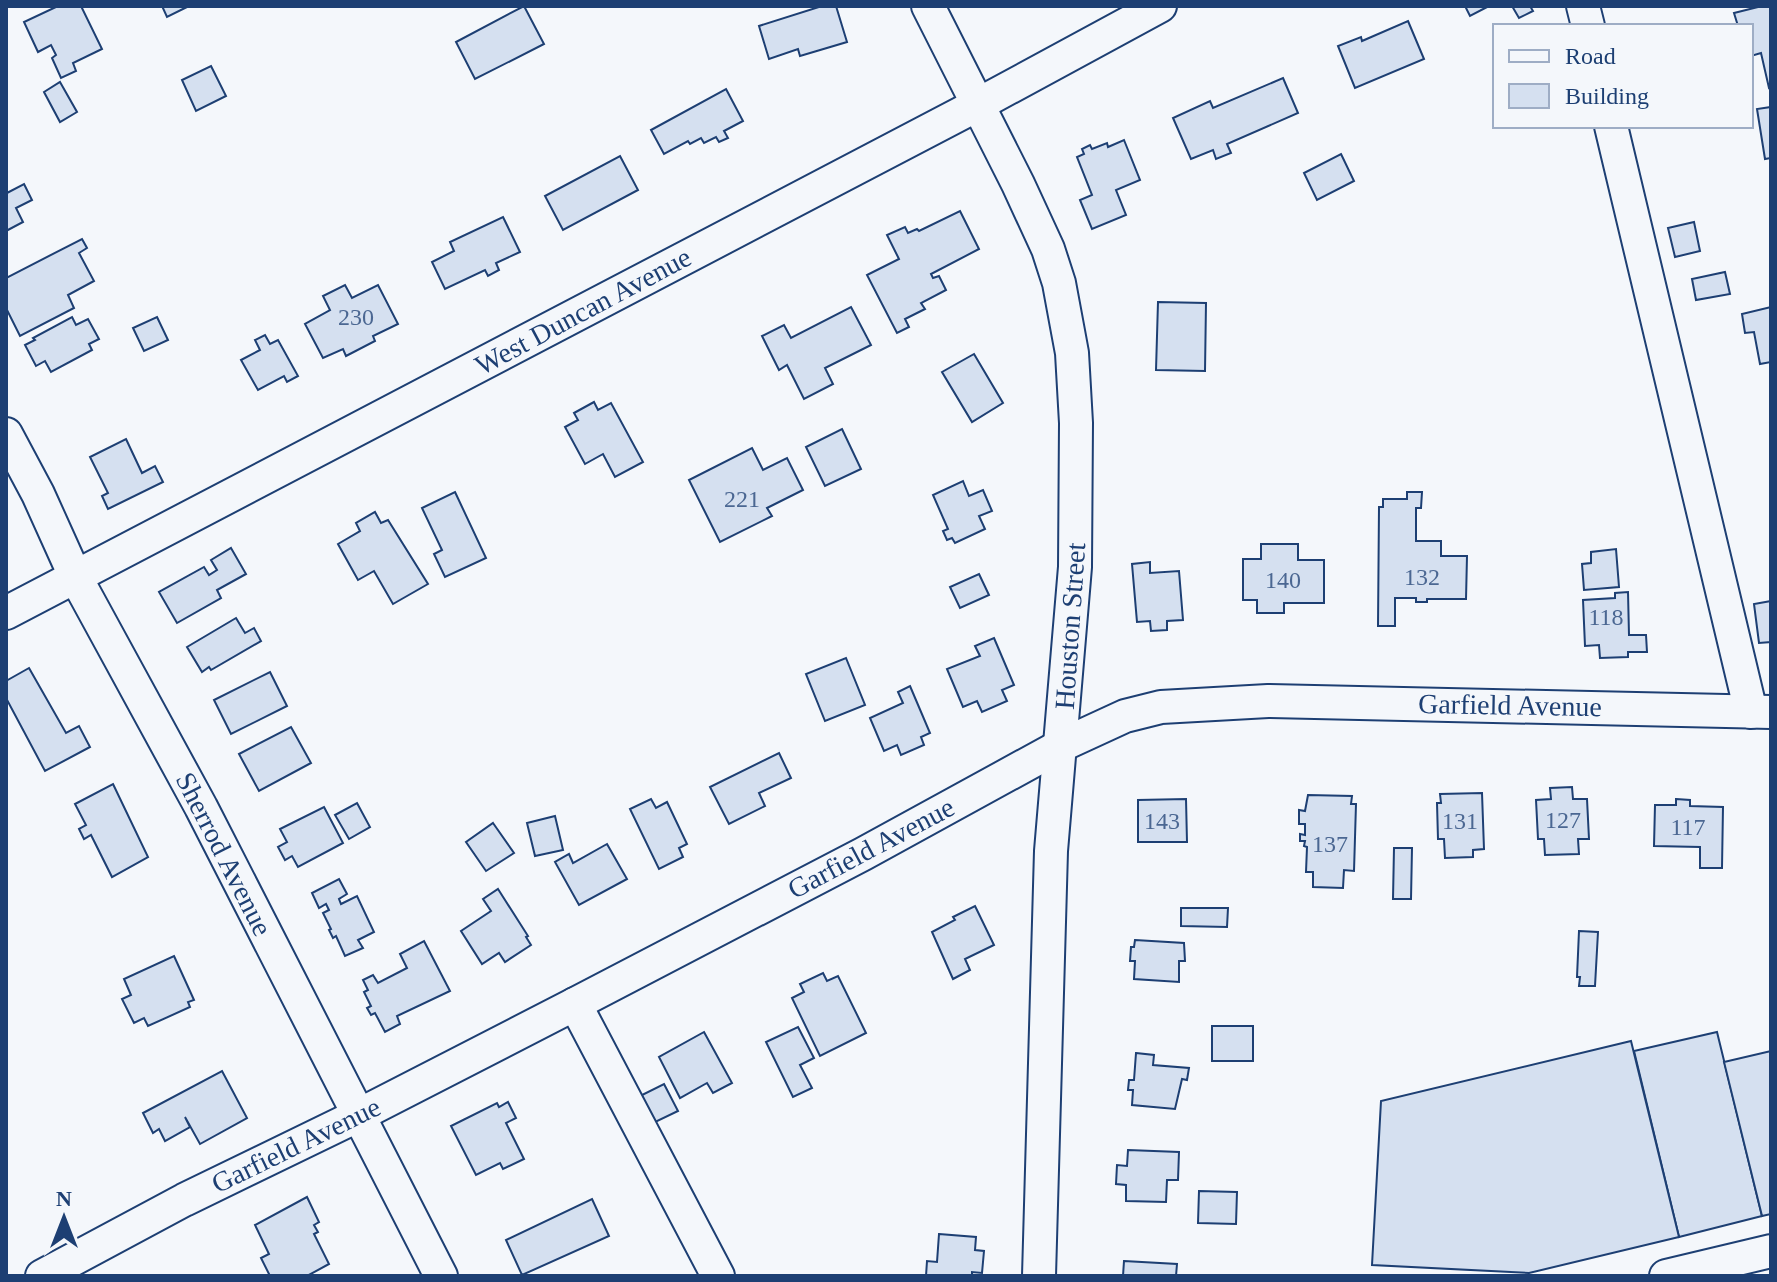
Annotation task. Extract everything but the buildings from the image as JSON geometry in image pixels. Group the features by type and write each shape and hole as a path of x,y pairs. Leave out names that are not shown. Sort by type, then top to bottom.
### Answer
{"street":[{"name":"Houston Street","path":"928,6 1048,249 1059,283 1072,353 1076,423 1076,553 1051,851 1039,1276"},
{"name":"West Duncan Avenue","path":"6,613 979,104 1160,6"},
{"path":"1612,128 1761,712"},
{"name":"Sherrod Avenue","path":"6,434 38,494 75,576 201,807 441,1276"},
{"name":"Garfield Avenue","path":"42,1276 184,1200 359,1115 575,1004 863,854 1062,745 1125,716 1161,707 1268,701 1515,704 1761,712"},
{"path":"575,1004 718,1276"},
{"path":"1666,1276 1771,1251"}]}
